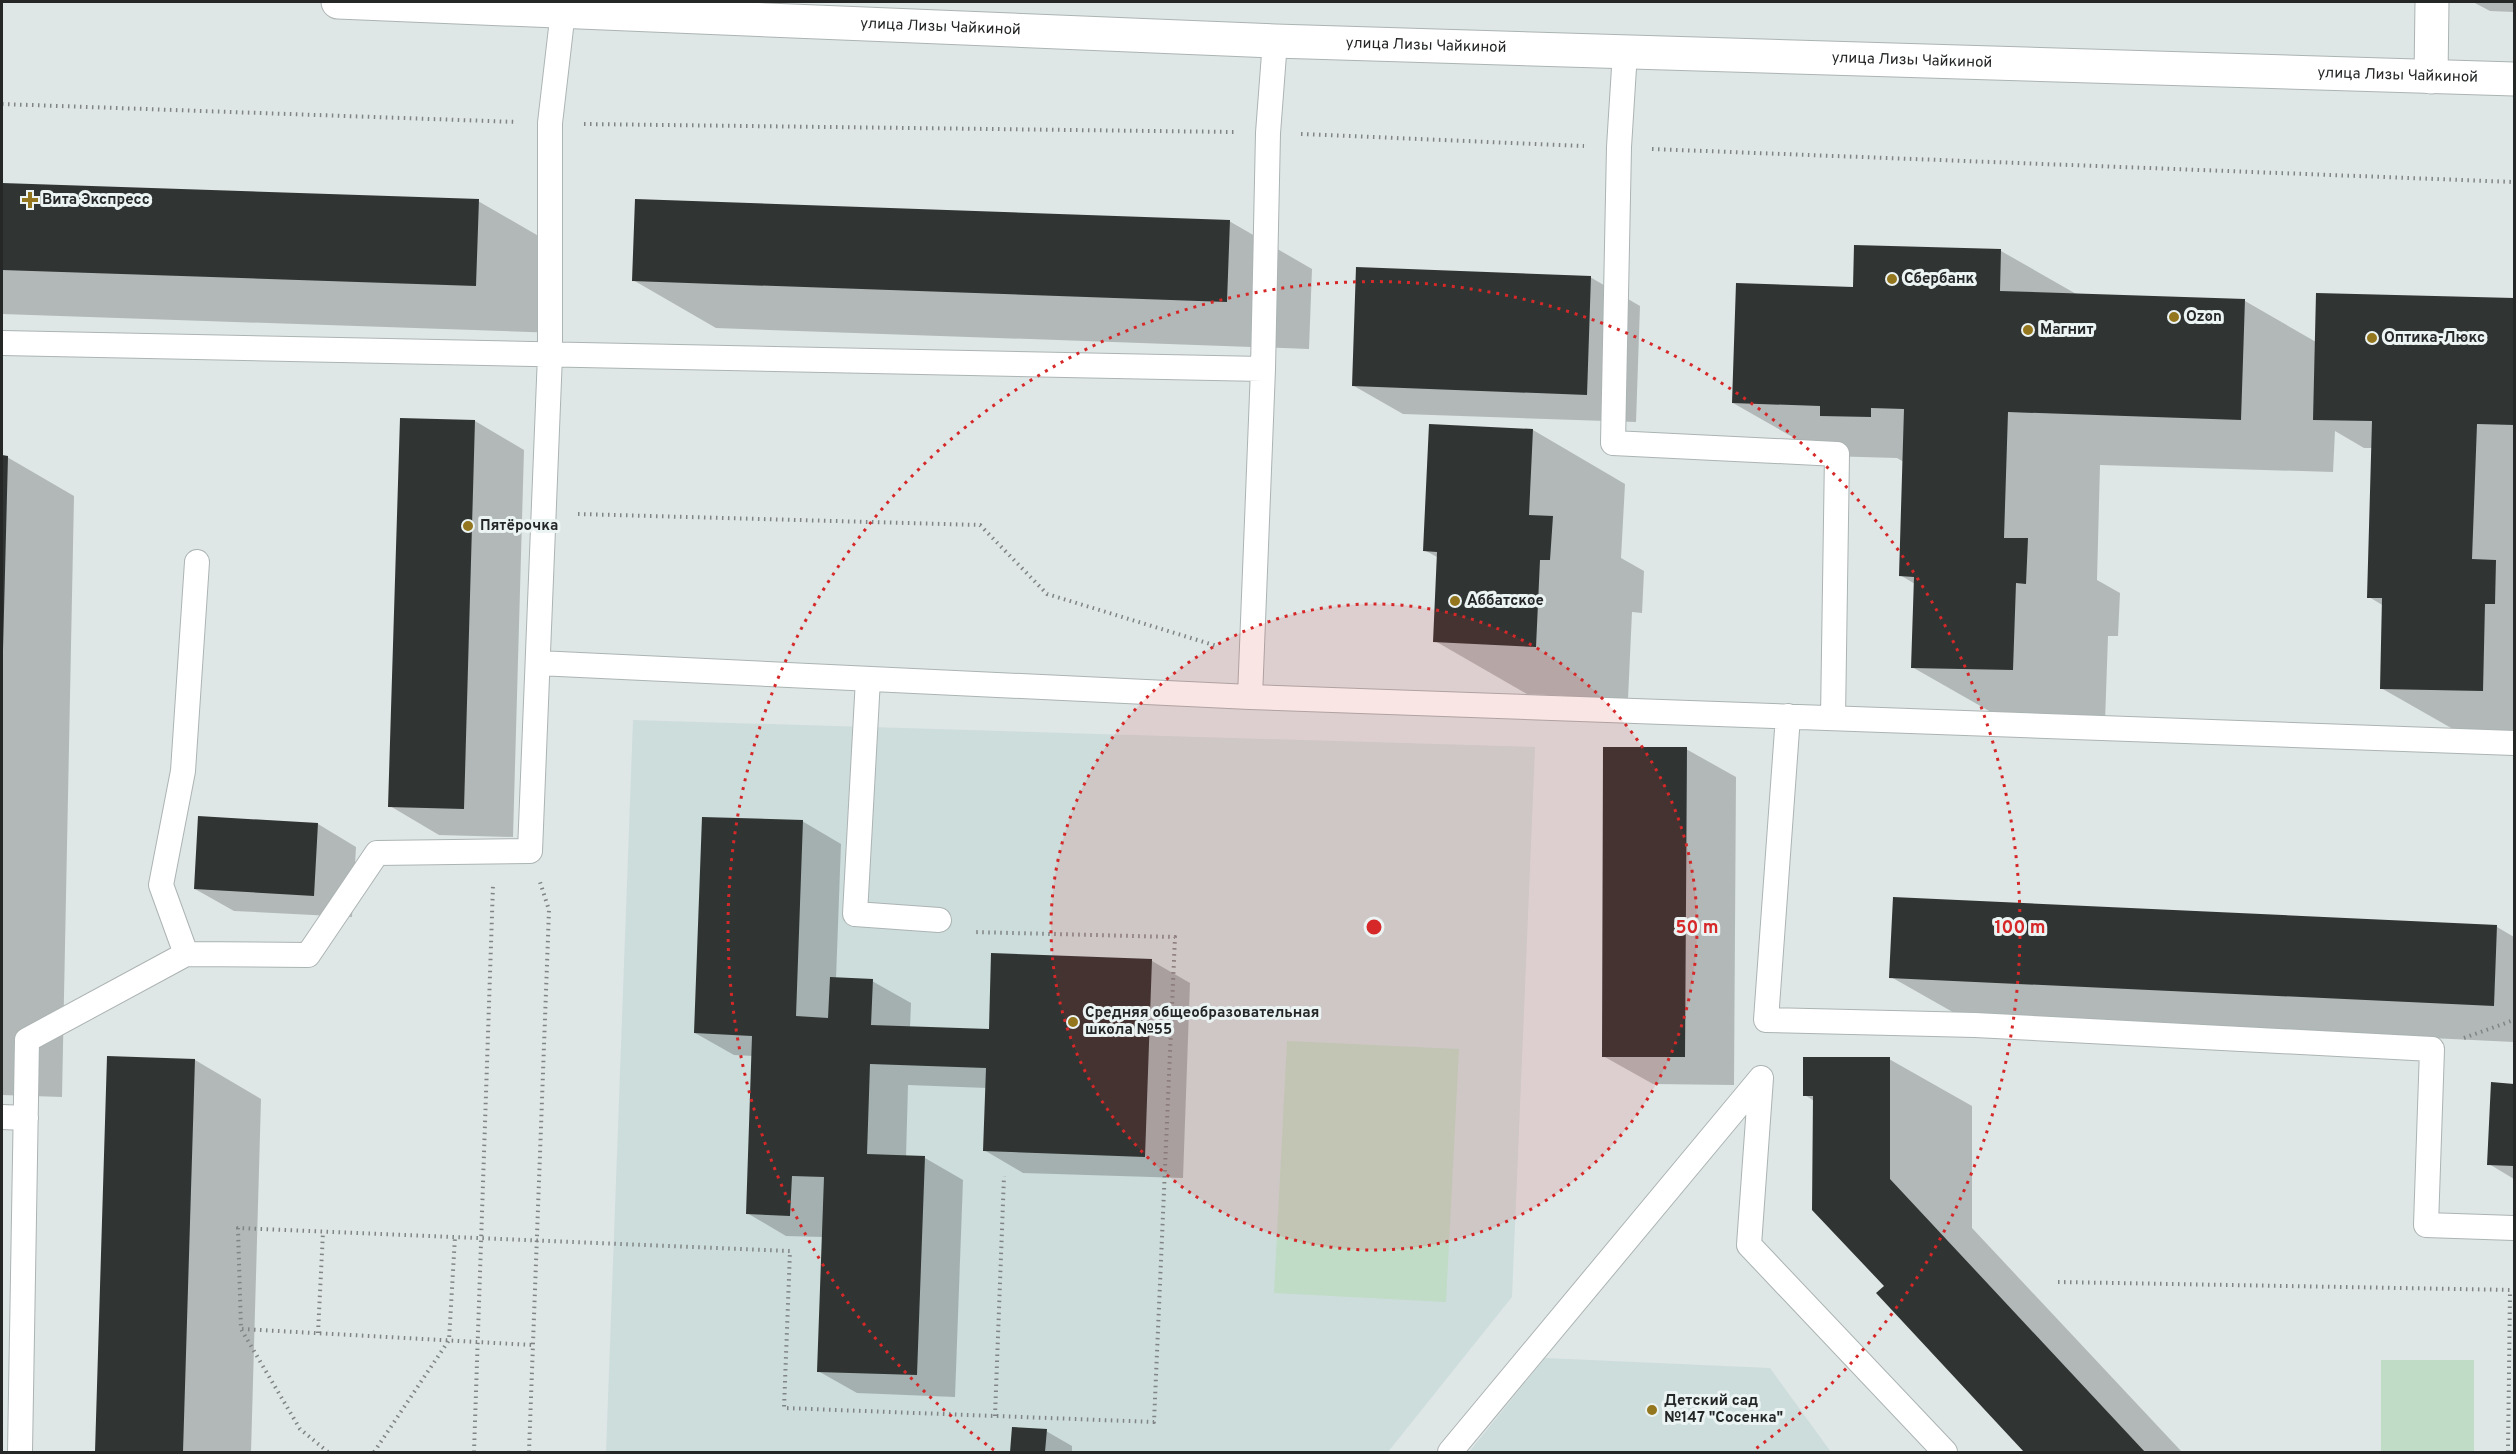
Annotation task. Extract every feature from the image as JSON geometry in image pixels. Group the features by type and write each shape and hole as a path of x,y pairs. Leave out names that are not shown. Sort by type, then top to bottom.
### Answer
{"main road":[{"name":"улица Лизы Чайкиной","path":"338,2 563,6 1275,41 2514,79"},
{"path":"2431,77 2432,2"}],"lane":[{"path":"20,1452 27,1040 186,954 308,955 377,854 530,851 550,356 550,123 563,6"},
{"path":"1250,697 1263,369 1268,133 1275,41"},
{"path":"1624,52 1619,147 1613,443 1837,454 1833,718"},
{"path":"2,343 1263,369"},
{"path":"186,954 161,885 183,771 197,562"},
{"path":"538,663 1250,697 2514,743"},
{"path":"868,679 855,914 939,920"},
{"path":"1788,716 1766,1020 1975,1025 2432,1049 2426,1225 2514,1228"},
{"path":"1450,1452 1761,1078 1749,1245 1945,1452"},
{"path":"2,1117 26,1118"}],"path":[{"path":"544,514 980,525 1047,594 1252,657"},
{"path":"474,1452 483,1238 494,851"},
{"path":"529,1452 535,1240 549,910 530,851"},
{"path":"328,1452 300,1429 241,1329 238,1228 790,1251 784,1408 1154,1422 1175,937 937,931 939,920"},
{"path":"2432,1049 2514,1020"},
{"path":"995,1416 1004,1176"},
{"path":"318,1333 323,1232"},
{"path":"374,1452 449,1340 455,1237"},
{"path":"2058,1282 2512,1290 2508,1452"},
{"path":"241,1329 532,1345"}],"shaded area":[{"name":"Средняя общеобразовательная школа №55","path":"633,720 1535,747 1512,1297 1388,1452 606,1452"},
{"name":"Детский сад №147 \"Сосенка\"","path":"1545,1358 1770,1368 1831,1452 1469,1452"}],"green space":[{"path":"1287,1041 1459,1049 1446,1302 1274,1293"},
{"path":"2381,1360 2474,1360 2474,1452 2381,1452"}],"building":[{"path":"2,183 479,199 476,286 2,270"},
{"path":"635,199 1230,220 1227,302 632,281"},
{"path":"1854,245 2001,249 2000,291 2245,299 2241,420 2008,412 2004,538 2028,538 2026,584 2016,583 2013,670 1911,668 1914,577 1899,576 1904,409 1871,408 1871,417 1820,416 1820,406 1732,403 1736,283 1853,287"},
{"path":"1356,267 1591,276 1587,395 1352,386"},
{"path":"2316,293 2514,298 2514,425 2477,424 2472,559 2496,560 2495,604 2485,604 2483,691 2380,689 2382,598 2367,598 2372,421 2313,420"},
{"path":"400,418 475,420 464,809 388,807"},
{"path":"1429,424 1533,429 1529,515 1553,516 1550,560 1540,560 1536,647 1433,642 1437,552 1423,551"},
{"path":"2,455 8,456 3,650 2,650"},
{"path":"1603,747 1687,747 1685,1057 1602,1057"},
{"path":"198,816 318,823 314,896 194,889"},
{"path":"702,817 803,820 796,1016 828,1018 830,977 873,979 871,1025 989,1029 991,953 1152,959 1145,1157 983,1151 986,1068 870,1064 867,1154 925,1156 917,1375 817,1372 824,1177 792,1176 790,1216 746,1214 752,1036 694,1033"},
{"path":"1893,897 2497,925 2494,1006 1889,978"},
{"path":"107,1056 195,1059 183,1452 95,1452"},
{"path":"1803,1057 1890,1057 1890,1179 2145,1452 2024,1452 1876,1293 1884,1286 1812,1210 1813,1096 1803,1096"},
{"path":"2491,1082 2514,1084 2514,1166 2487,1165"},
{"path":"1012,1427 1047,1429 1045,1452 1010,1452"}],"place":[{"name":"Вита Экспресс","path":"30,200"},
{"name":"Сбербанк","path":"1892,279"},
{"name":"Ozon","path":"2174,317"},
{"name":"Магнит","path":"2028,330"},
{"name":"Оптика-Люкс","path":"2372,338"},
{"name":"Пятёрочка","path":"468,526"},
{"name":"Аббатское","path":"1455,601"},
{"name":"Средняя общеобразовательная школа №55","path":"1073,1022"},
{"name":"Детский сад №147 \"Сосенка\"","path":"1652,1410"}]}
